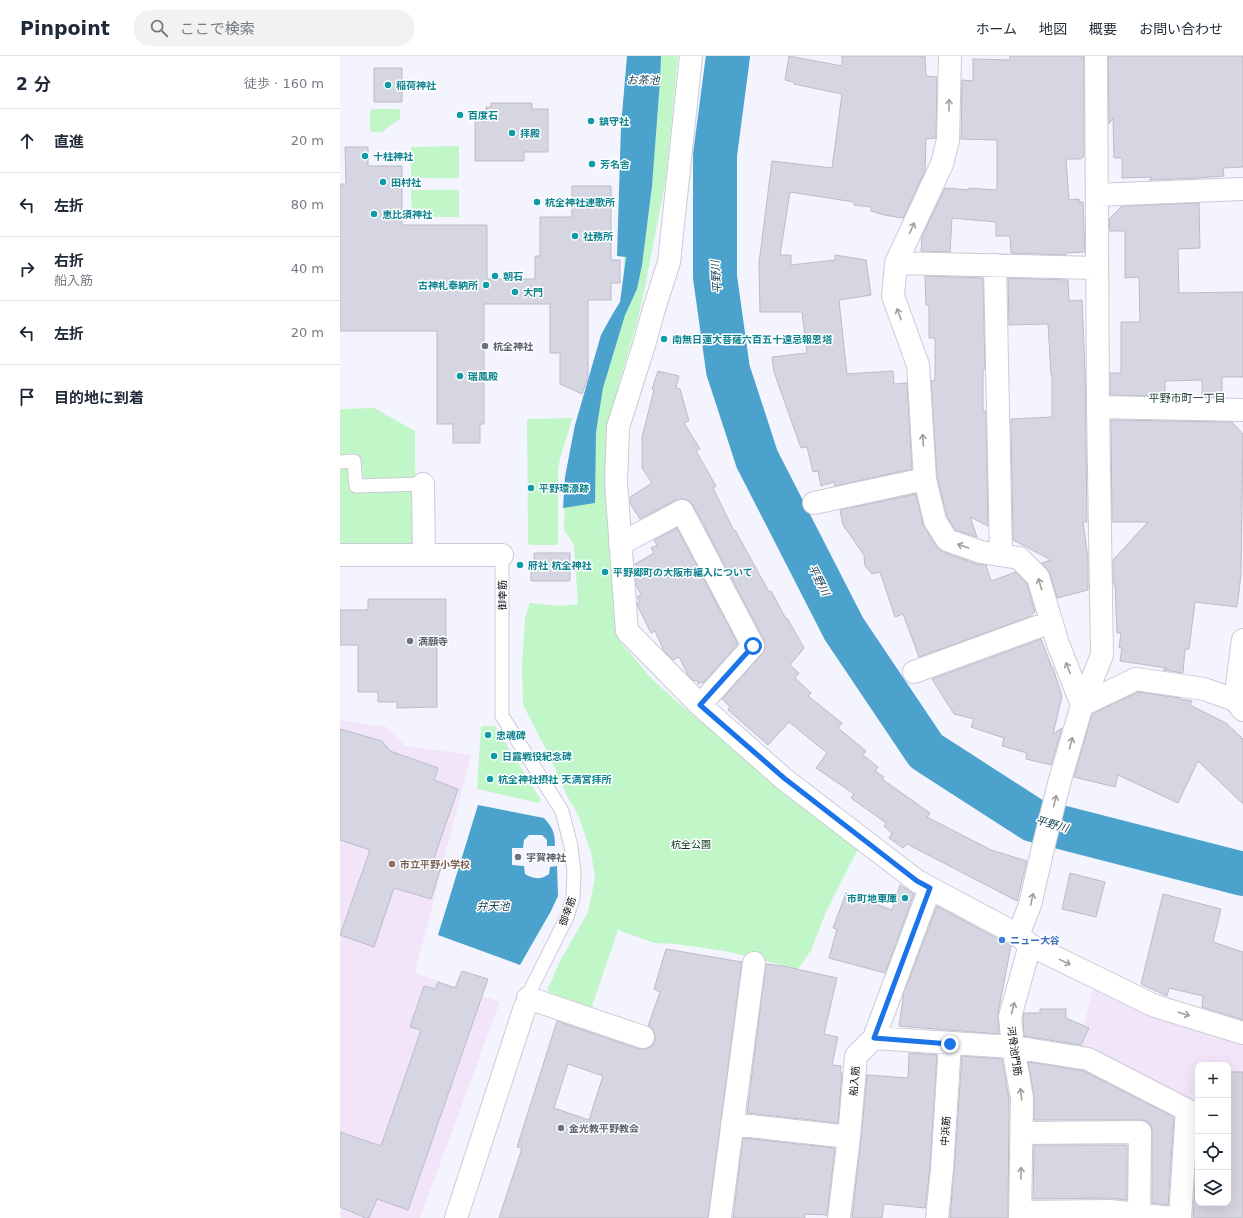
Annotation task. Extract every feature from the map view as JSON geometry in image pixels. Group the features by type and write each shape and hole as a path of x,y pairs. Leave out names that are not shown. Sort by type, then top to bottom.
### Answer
{"street":[{"path":"691,56 669,262 618,427 616,482 627,631 700,705 784,778 917,881 1024,940 1155,1006 1243,1033"},
{"path":"950,56 948,140 942,164 896,263 893,296 918,365 925,479 935,520 947,540 981,552 1019,558 1038,577 1058,644 1082,705 1136,679 1204,689 1239,705 1243,640"},
{"name":"河骨池門筋","path":"1020,1215 1022,1098 1013,1047 1010,1018 1030,905 1042,848 1082,705 1102,655 1098,407 1096,56"},
{"path":"1097,195 1243,189"},
{"path":"896,263 1097,268"},
{"path":"995,265 1001,556"},
{"path":"1098,407 1243,410"},
{"path":"814,503 925,479"},
{"path":"424,484 424,555"},
{"path":"620,544 682,511 753,646 700,705"},
{"path":"340,555 502,556"},
{"path":"914,672 1051,622"},
{"name":"船入筋","path":"839,1218 849,1137 856,1056 874,1038 930,888"},
{"path":"720,1218 754,963"},
{"path":"526,1002 643,1037"},
{"name":"御幸筋","path":"456,1218 526,1002"},
{"path":"874,1038 1013,1047 1088,1059 1187,1110 1180,1218"},
{"name":"中浜筋","path":"937,1218 942,1169 950,1044"},
{"path":"732,1124 849,1137"},
{"path":"1022,1133 1140,1132 1139,1214"},
{"path":"1020,1215 1110,1211 1171,1218"}],"lane":[{"path":"340,462 354,461 356,486 424,484"},
{"name":"御幸筋","path":"502,556 502,716 562,812 571,846 574,872 573,898 567,917 526,1002"}],"shaded area":[{"name":"市立平野小学校","path":"340,720 387,727 405,746 471,755 415,973 500,1002 420,1218 340,1217"},
{"path":"1096,977 1243,1033 1243,1218 1180,1218 1187,1110 1075,1057"}],"green space":[{"name":"杭全公園","path":"629,56 678,56 666,178 645,287 637,323 619,383 612,423 617,614 620,641 650,677 676,701 761,772 858,849 826,912 811,950 798,969 725,951 676,944 654,943 618,930 591,1009 547,991 561,959 588,912 595,878 591,852 578,815 566,794 550,757 523,705 522,665 525,618 530,603 560,606 578,604 574,545 564,530 565,492 572,438 586,397 623,303"},
{"path":"372,109 398,109 400,110 400,119 382,132 372,132 370,130 370,111"},
{"path":"459,146 459,178 411,178 411,147"},
{"path":"411,190 459,190 459,217 412,217"},
{"path":"374,408 415,431 416,550 340,548 340,409"},
{"path":"572,419 558,469 558,544 530,545 528,542 527,420"},
{"path":"481,726 495,726 541,800 539,803 477,789"}],"water":[{"name":"お茶池","path":"627,56 661,56 652,186 642,265 637,289 625,315 603,388 596,432 595,503 563,508 565,477 575,425 601,335 620,302 626,257 617,256 621,126"},
{"name":"弁天池","path":"478,805 544,818 550,825 554,834 555,846 547,846 547,840 542,835 529,835 524,840 523,848 512,848 512,865 524,866 525,874 531,877 543,877 549,874 550,867 557,866 558,896 520,965 438,935"}],"building":[{"path":"789,56 842,66 842,56 925,56 926,76 937,77 936,138 926,139 925,171 903,218 871,211 871,207 854,205 854,202 790,192 780,255 791,255 791,265 835,260 835,255 866,260 871,295 839,300 847,374 893,371 894,384 907,383 912,469 835,486 834,482 821,486 818,471 813,472 807,447 801,448 774,372 772,357 807,353 802,312 760,312 759,263 772,161 832,168 842,94 794,84 794,82 785,80"},
{"path":"1010,56 1084,56 1084,156 1081,159 1066,159 1069,200 1079,199 1079,202 1083,202 1085,252 1066,253 1066,255 1011,253 1010,236 996,236 996,222 952,218 950,252 921,251 922,236 945,188 997,190 997,140 961,139 962,80 973,81 973,59 1010,60"},
{"path":"1108,56 1243,56 1243,167 1223,168 1224,176 1149,180 1152,177 1122,178 1122,158 1114,158 1113,118 1109,124"},
{"name":"稲荷神社","path":"374,68 402,68 402,102 374,102"},
{"name":"拝殿","path":"491,103 532,103 532,109 548,109 548,152 524,152 524,161 475,161 475,115 486,115 486,107 491,107"},
{"path":"345,147 368,147 368,166 402,166 402,225 487,225 487,279 535,279 535,256 540,256 540,217 572,217 572,186 611,186 611,260 620,260 620,283 611,283 611,300 588,300 588,378 582,394 560,384 560,353 550,353 550,304 484,304 484,424 480,424 480,443 453,443 453,424 437,424 437,331 340,331 340,184 346,184"},
{"path":"1199,203 1200,248 1178,249 1179,293 1243,292 1243,377 1222,377 1222,397 1202,397 1202,380 1165,381 1165,396 1110,395 1110,373 1121,373 1121,322 1140,322 1139,277 1125,278 1125,231 1110,231 1109,219 1122,206"},
{"path":"925,276 983,278 985,369 983,369 983,411 986,411 988,526 970,517 977,537 955,530 947,516 937,477 931,381 935,380 935,338 929,338 929,308 928,305 926,305"},
{"path":"1008,278 1068,280 1069,301 1082,300 1085,371 1087,522 1083,522 1088,559 1088,590 1057,598 1050,573 1042,563 1051,560 1013,540 1011,419 1052,417 1052,375 1048,324 1009,325"},
{"path":"658,371 679,376 676,388 680,389 689,421 684,423 700,449 696,451 716,486 713,488 734,531 735,530 769,592 771,591 804,648 790,665 799,673 795,678 811,693 808,696 842,723 838,728 866,751 863,755 878,767 875,771 884,777 882,779 930,813 927,817 991,850 1027,861 1017,901 907,844 903,848 889,838 892,833 884,826 886,823 851,798 854,794 816,768 827,753 789,722 768,745 728,710 730,707 722,699 762,654 765,648 764,640 693,505 689,501 683,499 676,500 640,519 630,503 630,497 652,483 642,468 642,437 654,390 652,389"},
{"path":"1111,420 1232,422 1243,434 1241,575 1237,607 1195,602 1189,649 1185,649 1183,673 1163,670 1167,668 1120,661 1122,648 1119,648 1121,633 1117,633 1115,584 1113,584 1113,560 1148,522 1112,522"},
{"path":"916,494 923,524 937,547 943,552 977,564 986,565 991,581 1016,572 1027,584 1035,612 1032,616 919,657 903,614 895,617 880,572 872,574 865,566 864,555 843,525 840,510"},
{"path":"677,528 738,644 703,683 698,684 697,680 694,681 688,675 679,657 673,660 664,651 655,631 651,633 637,603 640,602 637,597 641,595 636,585 635,564 654,553 651,548 657,545 654,540"},
{"path":"534,553 570,553 570,581 531,581 531,561 534,561"},
{"path":"368,599 446,599 446,636 437,636 437,707 397,708 397,702 378,702 378,692 358,692 358,645 340,645 340,610 368,610"},
{"path":"1041,639 1053,668 1062,696 1053,734 1062,728 1051,765 1026,759 1027,753 1002,746 1004,738 971,727 974,719 954,714 932,679"},
{"path":"1138,692 1192,701 1190,705 1226,723 1243,739 1243,804 1198,761 1178,803 1118,775 1115,787 1074,777 1092,714"},
{"path":"340,729 382,741 390,751 438,768 434,780 458,789 434,858 443,861 431,899 394,888 374,947 340,935 370,850 340,840"},
{"path":"1070,873 1105,882 1096,917 1062,909"},
{"path":"900,885 914,894 885,973 829,958 837,929 833,928 846,893 892,910"},
{"path":"1163,894 1221,909 1213,942 1243,952 1243,1020 1202,1007 1203,996 1169,988 1167,996 1141,984"},
{"path":"937,906 1011,946 998,1013 999,1034 899,1026 904,992"},
{"path":"666,949 742,962 708,1218 499,1218 522,1148 517,1147 557,1021 639,1049 645,1049 651,1047 655,1041 653,1029 648,1026 660,992 654,989","holes":["568,1064 603,1076 589,1120 554,1108"]},
{"path":"766,964 783,966 837,978 824,1034 838,1037 832,1065 841,1066 840,1073 842,1073 838,1123 747,1113"},
{"path":"462,971 488,979 408,1210 377,1199 369,1218 366,1218 340,1207 340,1132 381,1146 421,1030 410,1027 424,986 435,989 438,982 455,988"},
{"path":"1040,1009 1066,1009 1066,1018 1089,1028 1081,1045 1024,1036 1024,1013 1040,1013"},
{"path":"909,1053 937,1055 930,1168 925,1208 884,1204 882,1218 852,1218 867,1075 908,1078"},
{"path":"962,1056 1002,1059 1009,1099 1008,1218 950,1218"},
{"path":"1028,1062 1084,1071 1174,1117 1168,1205 1152,1203 1151,1125 1146,1121 1140,1120 1034,1120 1034,1096"},
{"path":"1231,1072 1243,1072 1243,1218 1193,1218 1195,1184 1195,1206 1231,1206"},
{"path":"743,1138 835,1148 827,1215 805,1214 805,1218 733,1218"},
{"path":"1034,1145 1127,1145 1127,1200 1110,1198 1033,1199"}],"waterway":[{"name":"平野川","path":"728,56 715,155 715,277 728,370 757,459 844,629 926,751 1033,820 1243,874"}],"place":[{"name":"稲荷神社","path":"388,85"},
{"name":"百度石","path":"460,115"},
{"name":"鎮守社","path":"591,121"},
{"name":"拝殿","path":"512,133"},
{"name":"十柱神社","path":"365,156"},
{"name":"芳名舎","path":"592,164"},
{"name":"田村社","path":"383,182"},
{"name":"杭全神社連歌所","path":"537,202"},
{"name":"恵比須神社","path":"374,214"},
{"name":"社務所","path":"575,236"},
{"name":"朝石","path":"495,276"},
{"name":"古神札奉納所","path":"486,285"},
{"name":"大門","path":"515,292"},
{"name":"南無日蓮大菩薩六百五十遠忌報恩塔","path":"664,339"},
{"name":"杭全神社","path":"485,346"},
{"name":"瑞鳳殿","path":"460,376"},
{"name":"平野環濠跡","path":"531,488"},
{"name":"府社 杭全神社","path":"520,565"},
{"name":"平野郷町の大阪市編入について","path":"605,572"},
{"name":"満願寺","path":"410,641"},
{"name":"忠魂碑","path":"488,735"},
{"name":"日露戦役紀念碑","path":"494,756"},
{"name":"杭全神社摂社 天満宮拝所","path":"490,779"},
{"name":"宇賀神社","path":"518,857"},
{"name":"市立平野小学校","path":"392,864"},
{"name":"市町地車庫","path":"905,898"},
{"name":"ニュー大谷","path":"1002,940"},
{"name":"金光教平野教会","path":"561,1128"}],"district":[{"name":"平野市町一丁目","path":"1187,398"}],"route":[{"path":"753,646 700,705 784,778 917,881 930,888 874,1038 950,1044"}]}
